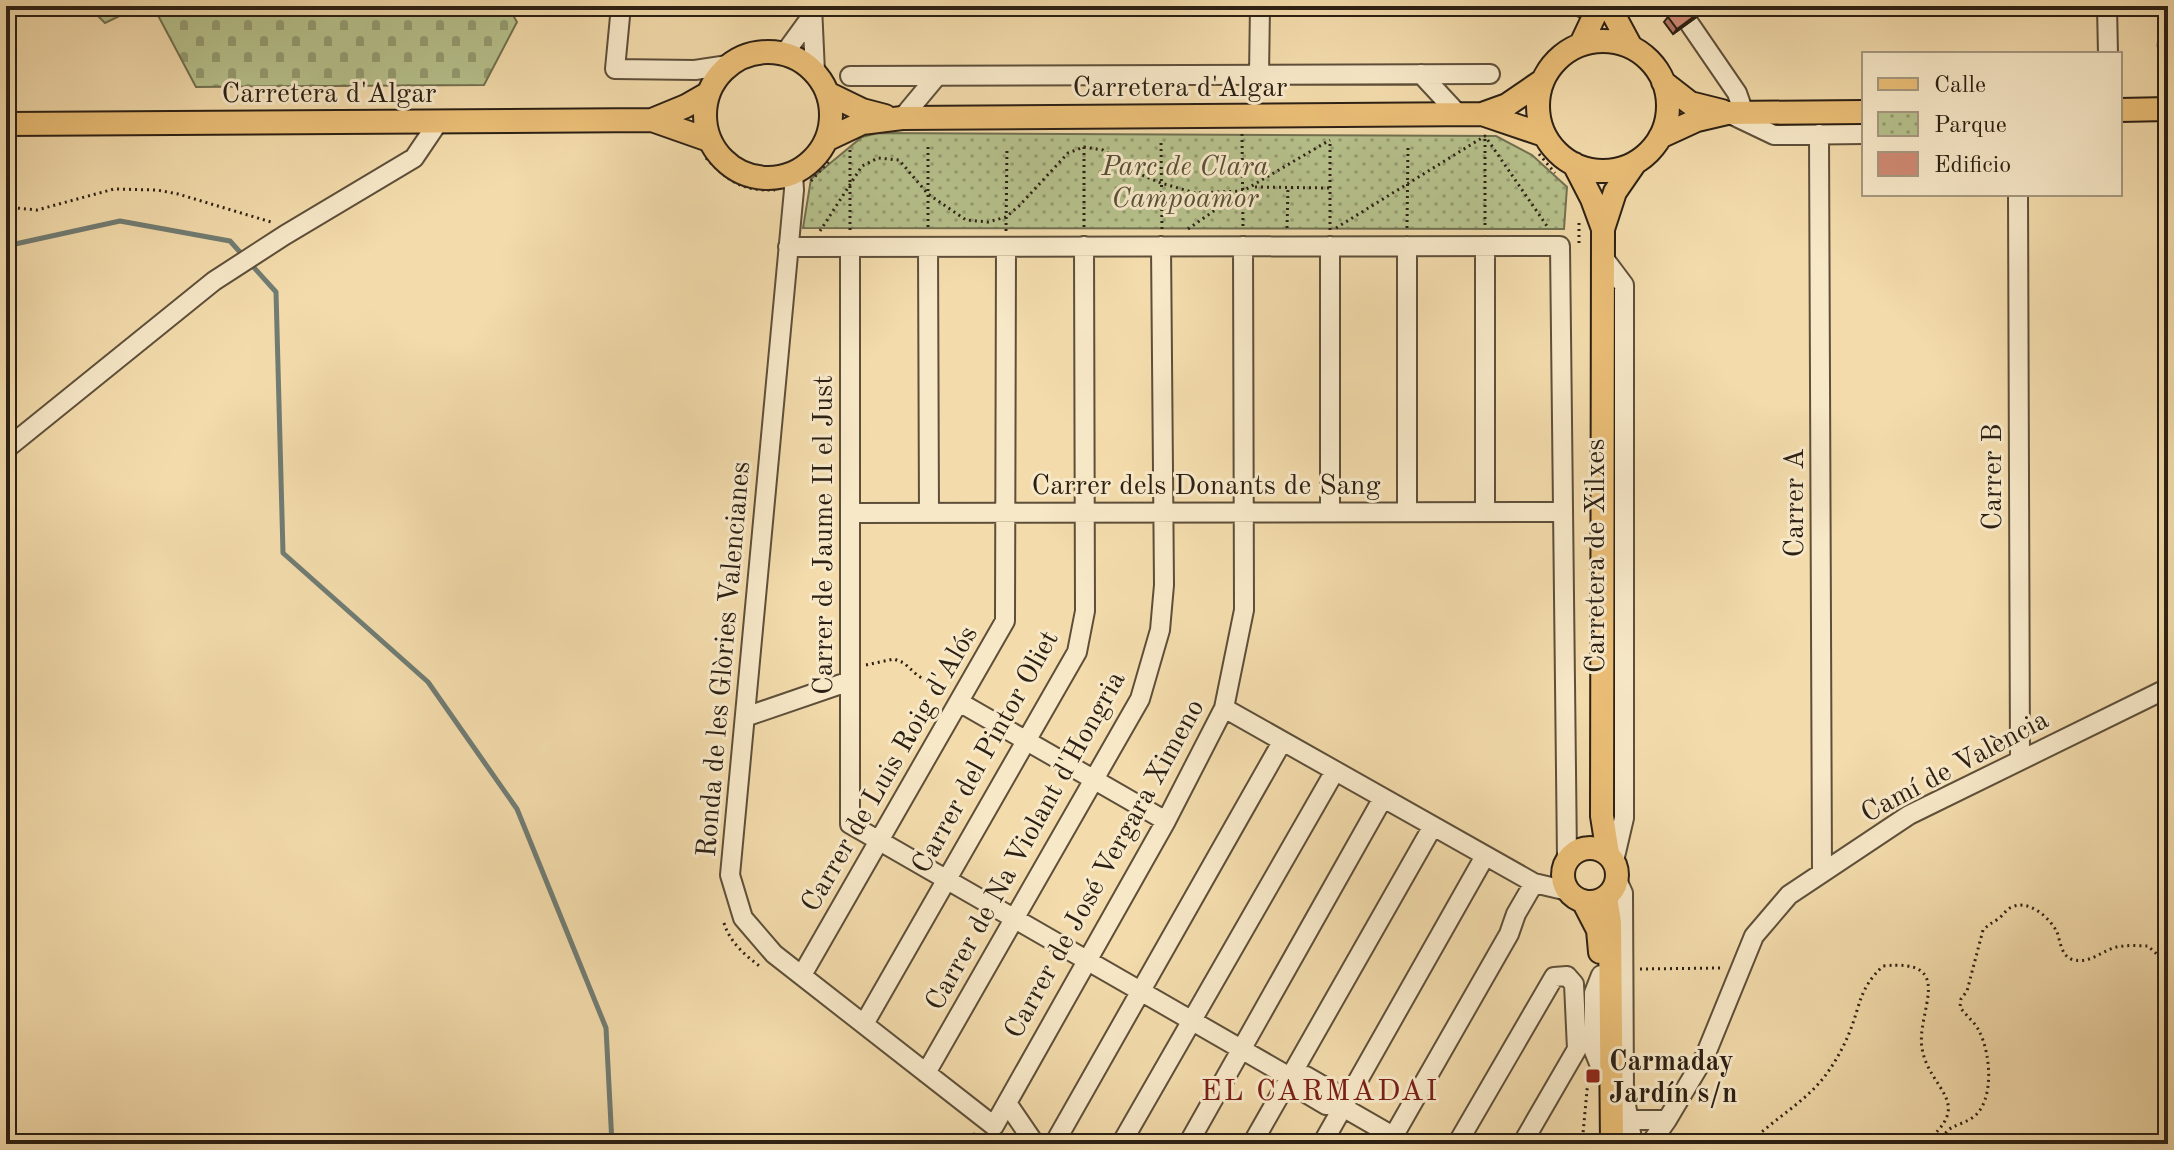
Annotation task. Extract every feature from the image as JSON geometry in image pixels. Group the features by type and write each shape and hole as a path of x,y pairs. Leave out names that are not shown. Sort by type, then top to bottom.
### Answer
{"main road":[{"path":"1609,6 1631,47"},
{"path":"1581,44 1588,7"},
{"path":"1615,42 1631,47 1650,62 1663,82 1668,101 1660,137 1649,152 1635,163 1615,170 1568,172 1557,152 1539,142 1538,99 1542,81 1565,52 1581,44 1615,42"},
{"path":"765,51 784,54 801,61 815,72 827,93 831,108 828,150 818,154 793,182 754,177 735,170 707,149 704,125 707,94 728,65 745,55 765,51"},
{"name":"Carretera d'Algar","path":"1483,126 1542,81"},
{"path":"1663,82 1690,103 1735,113"},
{"name":"Carretera d'Algar","path":"827,93 862,110 898,118"},
{"name":"Carretera d'Algar","path":"6,124 652,120 707,94"},
{"path":"2122,110 2161,109"},
{"path":"1660,137 1697,120 1735,113 1862,112"},
{"name":"Carretera d'Algar","path":"828,150 862,123 898,118 1459,115 1483,126 1539,142"},
{"name":"Carretera d'Algar","path":"652,120 707,149"},
{"name":"Carretera de Xilxes","path":"1612,1144 1611,873 1602,816 1603,229 1615,192 1635,163"},
{"name":"Carretera de Xilxes","path":"1568,172 1592,199 1603,229"},
{"name":"Carretera de Xilxes","path":"1602,816 1573,874 1616,972 1605,1072 1603,1144"},
{"path":"1601,850 1611,873 1598,901 1573,874 1601,850"}],"street":[{"path":"621,6 615,69 695,70 728,65"},
{"path":"1259,75 1260,6"},
{"path":"2107,6 2108,52"},
{"path":"784,54 812,11"},
{"path":"812,11 815,72"},
{"path":"1689,23 1737,93 1735,113 1774,135 1862,134"},
{"path":"1421,74 1459,115"},
{"name":"Carretera d'Algar","path":"850,76 1490,74"},
{"path":"898,118 937,76"},
{"path":"6,449 214,281 414,158 439,121"},
{"name":"Carrer A","path":"1819,134 1822,872"},
{"name":"Ronda de les Glòries Valencianes","path":"793,182 730,875 743,918 774,954 994,1126"},
{"name":"Carrer B","path":"2018,196 2020,760"},
{"name":"Carrer del Pintor Oliet","path":"864,1024 1077,652 1085,611 1084,246"},
{"name":"Carrer de Na Violant d'Hongria","path":"926,1073 1140,699 1160,630 1164,585 1161,246"},
{"name":"Carrer de José Vergara Ximeno","path":"994,1126 1166,821 1224,708 1244,610 1243,246"},
{"path":"1330,246 1330,512"},
{"path":"1407,246 1407,512"},
{"path":"1485,246 1485,512"},
{"path":"788,247 1560,246"},
{"name":"Carretera de Xilxes","path":"1560,246 1562,512 1573,874"},
{"name":"Carrer de Jaume II el Just","path":"850,247 850,824 879,841"},
{"path":"928,247 929,513"},
{"name":"Carrer de Luis Roig d'Alós","path":"802,975 1005,621 1006,247"},
{"name":"Carretera de Xilxes","path":"1603,257 1624,285 1624,818 1611,873 1623,893 1616,972"},
{"name":"Carrer dels Donants de Sang","path":"850,513 1562,512"},
{"path":"745,717 850,674"},
{"name":"Camí de València","path":"1650,1144 1705,1056 1754,936 1789,895 1909,815 2168,688"},
{"path":"960,699 1166,821"},
{"path":"1224,708 1534,883 1573,874"},
{"path":"1054,1144 1282,742"},
{"path":"1121,1144 1335,771"},
{"path":"1188,1144 1383,798"},
{"path":"1252,1144 1293,1078 1433,826"},
{"path":"879,841 1293,1078 1306,1076 1332,1091 1341,1106 1396,1141 1534,883"},
{"path":"1322,1144 1485,856"},
{"path":"1605,1072 1632,1054 1632,990 1616,972"},
{"path":"1457,1144 1554,977 1567,976 1574,984 1577,1049 1522,1144"},
{"name":"Carretera de Xilxes","path":"1605,1072 1624,1094 1633,1144"},
{"path":"1007,1103 1035,1144"},
{"path":"1628,1120 1667,1120"}],"path":[{"path":"1161,246 1243,191 1330,140 1330,232 1407,184 1483,126"},
{"path":"1483,126 1485,246"},
{"path":"1483,126 1560,246"},
{"path":"1242,128 1243,246"},
{"path":"850,138 850,247"},
{"path":"1539,142 1568,172"},
{"path":"1161,143 1161,246"},
{"path":"1407,246 1408,144"},
{"path":"928,147 928,247"},
{"path":"1006,247 1007,147"},
{"path":"810,247 862,166 878,158 899,160 928,194 966,220 988,222 1006,217 1068,153 1084,147 1103,150 1144,176 1195,193 1243,191"},
{"path":"1084,147 1084,246"},
{"path":"707,149 724,177 754,191 793,182 802,190 828,150"},
{"path":"1251,187 1330,188"},
{"path":"1287,229 1288,187"},
{"path":"6,207 37,210 114,189 157,190 298,229"},
{"path":"1579,222 1579,254"},
{"path":"850,674 894,659 945,694 960,699"},
{"path":"1940,1144 1950,1127 1973,1117 1982,1108 1988,1095 1988,1067 1983,1040 1975,1023 1960,1007 1983,930 1989,923 2012,907 2023,905 2037,910 2053,925 2065,955 2071,959 2091,960 2123,946 2148,946 2162,959 2168,960"},
{"path":"1749,1144 1814,1090 1841,1052 1865,987 1883,966 1893,965 1911,966 1922,972 1927,981 1929,998 1922,1052 1945,1092 1949,1113 1940,1129 1923,1144"},
{"path":"1616,972 1740,970"},
{"path":"1582,1144 1605,1072"}],"green space":[{"path":"88,6 140,6 105,23"},
{"path":"153,6 509,6 517,22 484,85 196,87"},
{"name":"Parc de Clara Campoamor","path":"878,133 1496,136 1532,155 1567,187 1564,229 803,228 811,179 862,137"}],"building":[{"path":"1683,6 1708,6 1677,29 1668,17"}],"waterway":[{"path":"2163,6 2159,46 2168,56"},
{"path":"6,246 120,221 230,241 276,292 283,553 428,682 517,809 606,1028 612,1144"}],"place":[{"name":"Carmaday Jardín s/n","path":"1593,1076"}],"district":[{"name":"EL CARMADAI","path":"1320,1090"}]}
